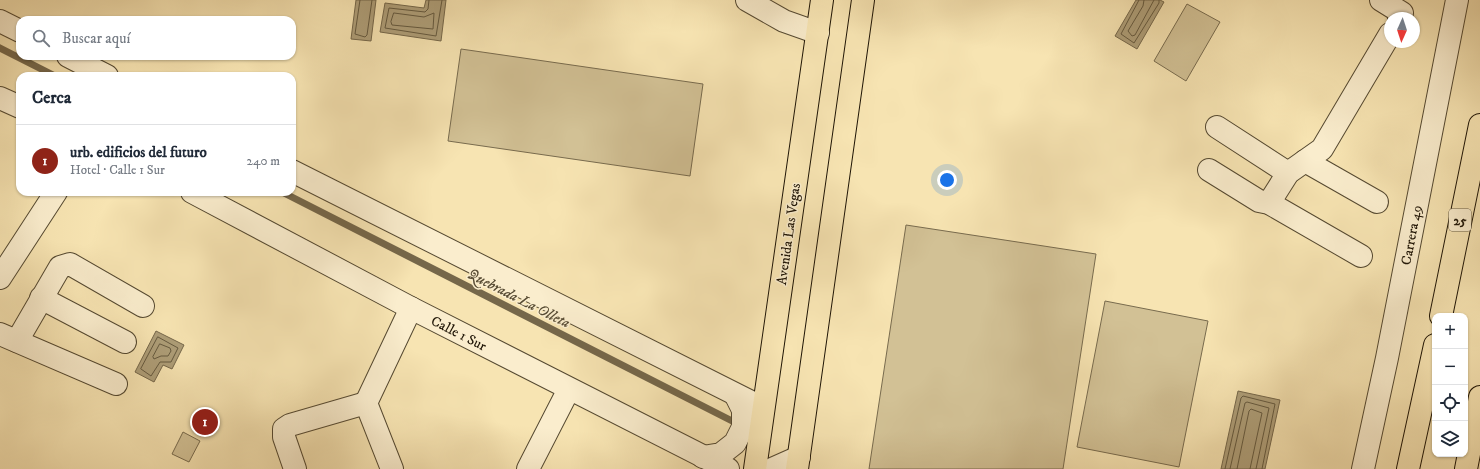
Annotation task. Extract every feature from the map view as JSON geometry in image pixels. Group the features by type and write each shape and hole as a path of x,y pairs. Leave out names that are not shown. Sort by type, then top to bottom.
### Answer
{"main road":[{"name":"Avenida Las Vegas","path":"755,469 822,0"},
{"path":"798,463 863,0"},
{"name":"25","path":"1442,313 1480,125"},
{"path":"1408,469 1434,349"},
{"path":"1466,469 1480,397"}],"street":[{"path":"1381,0 1400,12"},
{"name":"Carrera 49","path":"1363,469 1387,358 1457,0"},
{"path":"770,6 818,33"},
{"path":"0,21 16,30"},
{"path":"1269,203 1296,167 1322,149 1384,44"},
{"path":"76,60 99,72"},
{"path":"0,98 16,105"},
{"path":"1217,128 1296,167 1377,202"},
{"path":"1209,170 1259,201 1269,203 1361,256"},
{"path":"296,173 736,396 763,408"},
{"path":"0,278 53,196"},
{"name":"Calle 1 Sur","path":"200,196 411,308 728,469"},
{"path":"116,384 8,337 41,298 60,266 70,264 144,306"},
{"path":"41,298 125,342"},
{"path":"392,469 366,403 411,308"},
{"path":"528,469 570,389"},
{"path":"703,457 721,454 735,443 743,427 743,410 736,396"},
{"path":"295,469 284,437 284,429 290,425 366,403"},
{"path":"772,469 798,463"}],"shaded area":[{"path":"1187,4 1220,22 1186,81 1154,61"},
{"path":"461,49 703,84 690,176 448,141"},
{"path":"906,225 1096,254 1063,469 869,469"},
{"path":"1105,301 1208,321 1179,467 1077,447"},
{"path":"183,432 200,441 189,462 172,454"}],"water":[{"path":"356,0 376,0 371,41 351,39"},
{"path":"426,0 446,0 441,41 380,32 385,3 424,8"},
{"path":"1136,0 1160,0 1164,2 1137,49 1115,36"},
{"path":"156,331 184,345 172,369 163,365 154,382 135,372"},
{"path":"1238,391 1280,400 1265,469 1221,469"}],"waterway":[{"name":"Quebrada La Olleta","path":"0,48 16,56"},
{"name":"Quebrada La Olleta","path":"24,60 47,72"},
{"name":"Quebrada La Olleta","path":"290,196 740,425"}],"place":[{"name":"urb. edificios del futuro","path":"205,422"}]}
